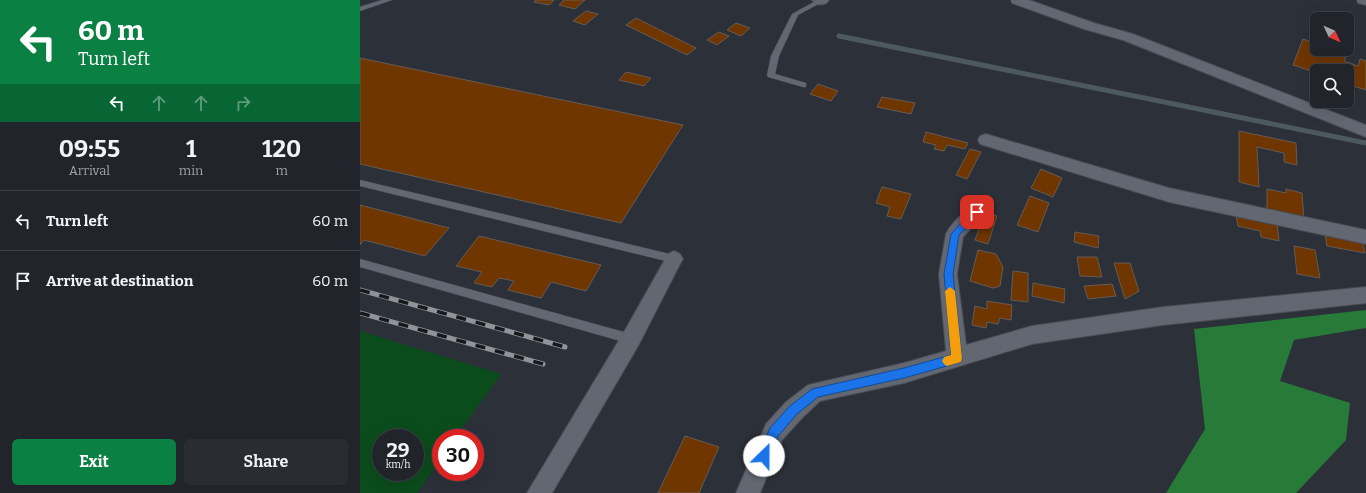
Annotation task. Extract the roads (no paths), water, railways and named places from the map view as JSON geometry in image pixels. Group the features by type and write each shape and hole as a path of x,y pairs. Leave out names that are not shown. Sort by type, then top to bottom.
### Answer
{"street":[{"path":"1017,0 1089,26 1128,37 1366,131"},
{"path":"986,140 1169,196 1366,237"},
{"path":"957,358 948,274 955,234 977,212"},
{"path":"539,493 631,339 674,259"},
{"path":"748,493 774,432 794,410 815,392 904,373 1032,335 1162,316 1302,300 1366,295"}],"lane":[{"path":"360,9 389,0"},
{"path":"814,0 822,0"},
{"path":"803,85 771,75 775,56 795,14 822,0"},
{"path":"360,183 674,259"},
{"path":"360,263 631,339"}],"waterway":[{"path":"839,36 1366,143"}],"railway":[{"path":"360,290 565,347"},
{"path":"360,313 543,364"}]}
